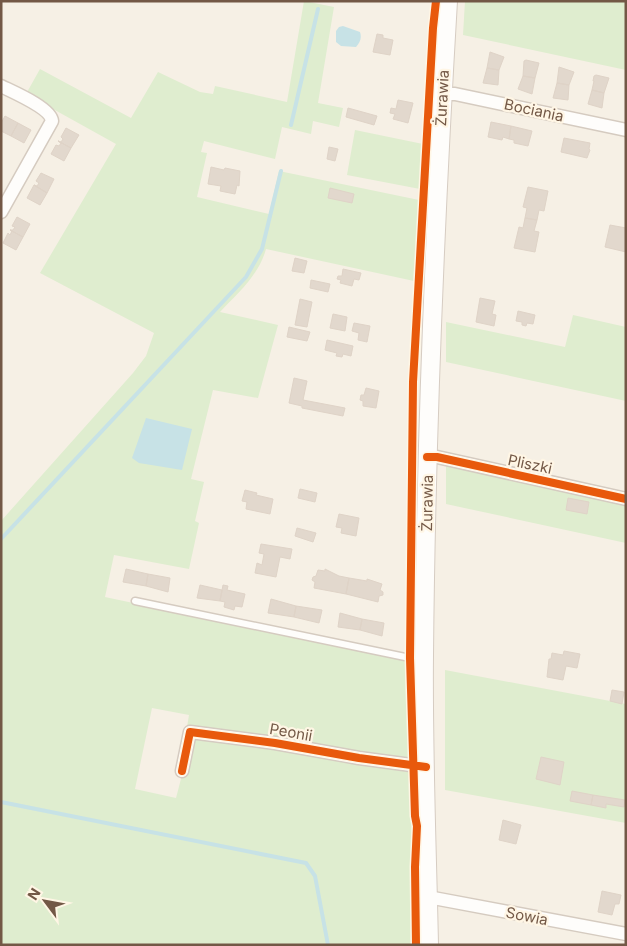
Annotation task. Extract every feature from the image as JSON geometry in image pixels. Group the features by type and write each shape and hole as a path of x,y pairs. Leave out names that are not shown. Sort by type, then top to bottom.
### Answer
{"main road":[{"name":"Żurawia","path":"429,945 424,658 427,457 442,94 448,1"}],"street":[{"path":"1,86 50,114 52,121 1,212"},
{"name":"Bociania","path":"442,94 456,94 626,130"},
{"name":"Pliszki","path":"427,457 437,457 626,499"},
{"name":"Peonii","path":"182,771 190,732 215,734 426,767"},
{"name":"Sowia","path":"428,897 626,934"}],"lane":[{"path":"135,601 410,658 424,658"}],"green space":[{"path":"304,1 334,7 318,103 343,108 339,127 313,121 311,134 282,127 275,159 204,141 201,152 207,153 197,197 269,214 279,171 419,200 414,281 266,249 253,275 241,291 220,312 278,325 258,398 213,390 191,479 204,482 195,521 199,523 189,569 114,555 105,597 406,661 411,745 413,945 1,945 1,521 133,373 146,356 154,333 40,273 116,144 26,94 40,69 131,118 158,72 200,92 213,94 215,86 287,102","holes":["152,708 189,715 187,727 195,729 186,776 182,775 176,798 135,789"]},
{"path":"465,1 626,1 626,70 463,35"},
{"path":"355,130 423,144 420,189 347,175"},
{"path":"573,315 626,327 626,401 446,362 446,322 565,347"},
{"path":"446,465 626,504 626,543 446,504"},
{"path":"445,670 626,704 626,823 445,790"}],"water":[{"path":"343,26 360,32 359,44 356,47 341,46 336,42 336,31 339,27"},
{"path":"146,418 192,429 182,470 139,463 132,458"}],"building":[{"path":"377,34 383,35 383,38 393,40 390,55 373,52"},
{"path":"490,52 504,57 499,70 487,68"},
{"path":"524,61 539,63 535,78 523,76"},
{"path":"559,67 574,72 569,85 557,83"},
{"path":"487,68 499,70 498,85 483,83"},
{"path":"523,76 535,78 532,94 518,89"},
{"path":"594,76 609,78 604,93 592,90"},
{"path":"557,83 569,85 568,100 553,98"},
{"path":"592,90 604,93 602,108 588,104"},
{"path":"398,100 413,103 408,123 393,119 395,114 390,113 391,108 396,109"},
{"path":"348,108 377,116 374,125 346,117"},
{"path":"5,116 18,123 11,136 1,131 1,123"},
{"path":"491,122 511,126 509,139 503,137 502,140 488,137"},
{"path":"18,123 31,130 24,143 11,136"},
{"path":"511,126 532,131 528,146 514,143 514,140 509,139"},
{"path":"66,128 79,135 71,148 58,141 61,142 63,139 61,137"},
{"path":"564,138 590,143 587,158 561,152"},
{"path":"58,141 71,148 64,161 51,154 56,145 59,146 61,143"},
{"path":"329,147 338,149 335,161 327,159"},
{"path":"211,167 240,171 239,186 237,185 235,194 220,191 221,186 208,184"},
{"path":"41,173 54,179 47,193 34,185 37,186 39,183 36,181"},
{"path":"34,185 47,193 40,205 27,198"},
{"path":"528,187 548,191 544,211 539,210 537,220 525,218 527,208 523,207"},
{"path":"330,188 354,194 352,203 328,198"},
{"path":"17,217 30,224 23,237 10,230 13,230 15,227 12,226"},
{"path":"525,218 537,220 534,231 539,232 535,252 514,248 519,227 523,228"},
{"path":"610,225 626,228 626,252 605,247"},
{"path":"12,231 23,237 16,250 3,243 8,233 10,235"},
{"path":"295,258 307,261 304,273 292,271"},
{"path":"343,269 361,273 359,280 354,279 352,286 340,283 341,280 337,279 338,276 342,276"},
{"path":"311,280 330,284 328,292 310,288"},
{"path":"480,298 495,301 492,314 496,315 494,326 476,322"},
{"path":"300,299 312,302 307,327 295,325"},
{"path":"518,311 535,315 533,324 527,323 526,326 522,325 522,322 516,321"},
{"path":"333,314 347,317 345,331 330,328"},
{"path":"354,323 370,326 367,342 358,340 359,333 352,331"},
{"path":"289,327 310,332 307,341 287,337"},
{"path":"327,340 353,346 351,356 343,354 342,357 336,356 337,353 325,350"},
{"path":"294,378 307,381 303,400 345,408 343,416 302,408 302,406 289,403"},
{"path":"366,388 379,391 376,408 363,406 363,401 360,400"},
{"path":"300,489 317,493 315,502 298,498"},
{"path":"245,490 273,499 270,514 246,509 247,502 242,501"},
{"path":"568,498 589,502 587,514 566,510"},
{"path":"339,514 359,518 356,536 341,533 342,528 336,527"},
{"path":"297,528 316,533 313,542 295,536"},
{"path":"261,544 292,549 290,559 280,557 276,577 255,573 257,563 262,565 264,554 259,553"},
{"path":"126,569 148,574 146,586 123,582"},
{"path":"325,569 339,576 349,578 346,594 314,588 315,582 312,580 313,577 316,576 318,570 325,571"},
{"path":"148,574 170,578 168,592 146,586"},
{"path":"349,578 367,581 367,579 382,584 380,590 383,592 383,595 379,596 378,602 346,594"},
{"path":"200,585 222,590 220,601 197,598"},
{"path":"223,585 228,586 227,590 245,594 242,607 235,606 234,610 224,607 225,602 220,601"},
{"path":"271,599 296,606 294,617 268,613"},
{"path":"296,606 322,610 319,623 294,617"},
{"path":"340,613 362,619 360,630 338,627"},
{"path":"362,619 384,623 382,636 360,630"},
{"path":"564,651 580,654 577,668 566,666 563,680 547,677 549,659 551,659 552,653 563,655"},
{"path":"612,690 624,692 622,704 610,701"},
{"path":"541,757 564,762 560,785 536,779"},
{"path":"572,791 593,795 591,805 570,801"},
{"path":"593,795 625,800 624,807 606,804 606,808 591,805"},
{"path":"503,820 521,825 516,844 499,840"},
{"path":"602,891 621,895 619,904 615,904 612,915 598,912"}],"waterway":[{"path":"291,125 318,9"},
{"path":"1,539 246,277 262,249 281,171"},
{"path":"1,802 306,863 315,876 328,945"}],"cycle path":[{"path":"416,945 415,867 417,826 415,816 410,658 413,382 436,1"},
{"path":"427,457 437,457 626,499"},
{"path":"182,771 190,732 275,743 359,758 426,767"}]}
